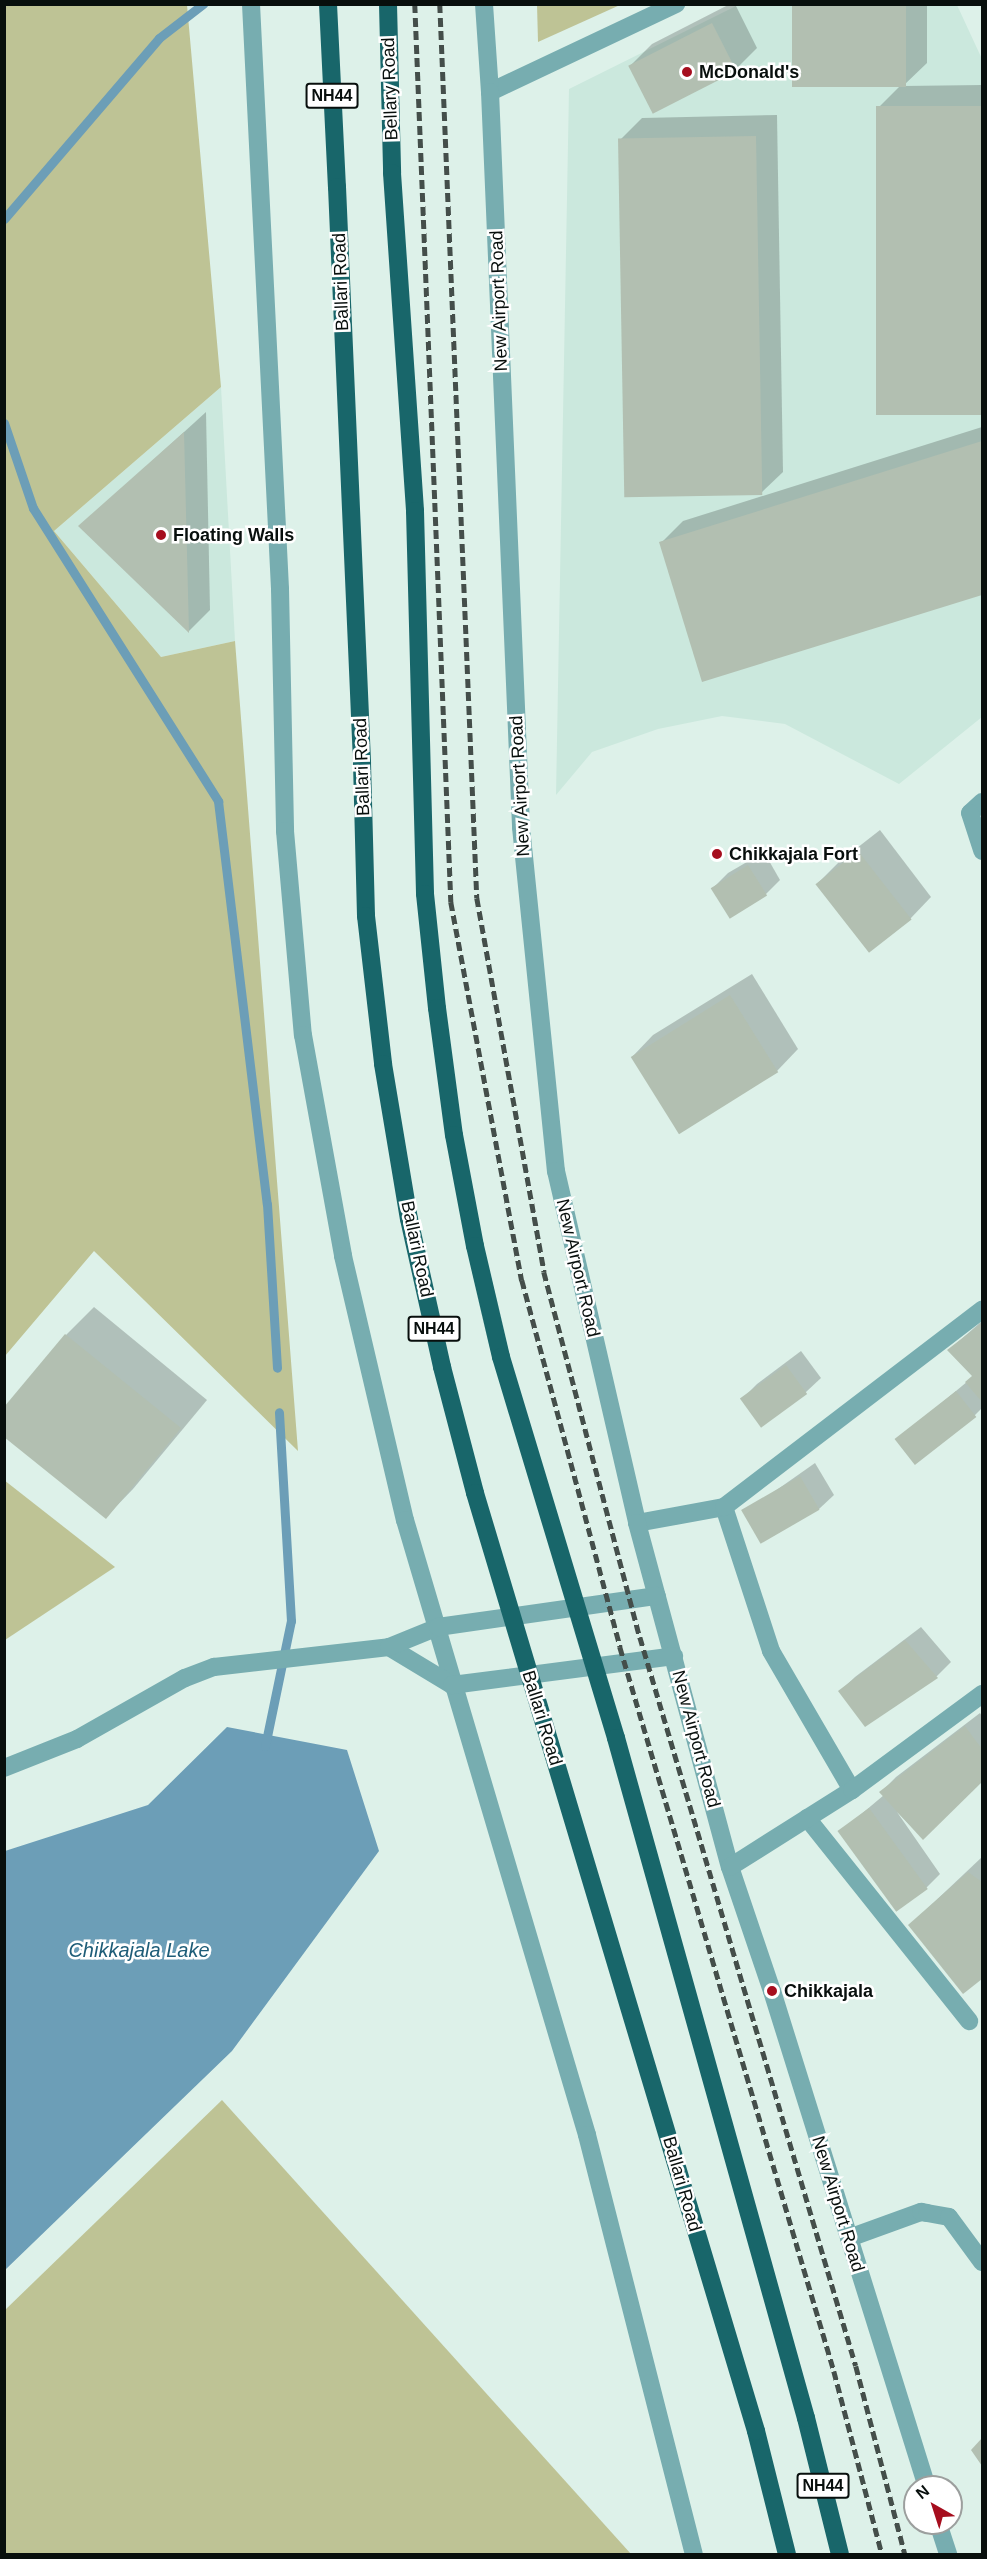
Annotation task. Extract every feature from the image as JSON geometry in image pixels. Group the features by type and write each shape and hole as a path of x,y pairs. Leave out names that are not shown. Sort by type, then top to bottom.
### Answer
{"highway":[{"name":"Ballari Road","path":"328,4 361,740 366,916 383,1064 409,1219 442,1367 475,1492 756,2431 787,2554"},
{"name":"Bellary Road","path":"388,4 392,173 415,511 425,894 454,1135 475,1246 501,1357 616,1738 806,2418 840,2554"}],"street":[{"path":"251,4 280,589 285,831 303,1035 343,1256 405,1521 587,2134 694,2554"},
{"name":"New Airport Road","path":"484,4 490,92 521,827 556,1171 637,1524 730,1867 772,1991 923,2475"},
{"path":"490,92 676,4"},
{"path":"982,802 970,813 982,852"},
{"path":"637,1524 724,1507 982,1310"},
{"path":"724,1507 771,1651 852,1790"},
{"path":"4,1767 77,1739 185,1678 214,1667 389,1647 438,1627 657,1596"},
{"path":"389,1647 452,1685 674,1656"},
{"path":"730,1867 852,1790 982,1694"},
{"path":"807,1818 969,2021"},
{"path":"849,2238 921,2212 927,2213 949,2217 982,2262"},
{"path":"942,2535 948,2554"}],"shaded area":[{"path":"738,5 957,5 982,59 982,717 899,784 785,724 722,716 658,729 592,752 556,795 569,89"},
{"path":"221,387 235,641 161,657 54,531"}],"green space":[{"path":"5,4 187,5 221,387 54,531 161,657 235,641 298,1451 94,1251 5,1356"},
{"path":"537,4 620,4 620,5 538,42"},
{"path":"4,1480 115,1567 5,1640 4,1640"},
{"path":"222,2100 631,2554 5,2554 5,2310"}],"water":[{"name":"Chikkajala Lake","path":"227,1727 347,1750 379,1851 232,2051 5,2270 5,1851 148,1805"}],"building":[{"path":"792,4 906,4 906,87 792,87"},
{"path":"712,23 737,71 653,114 628,66"},
{"path":"876,106 982,106 982,415 876,415"},
{"path":"756,136 762,495 624,497 618,138"},
{"path":"184,432 189,633 78,526"},
{"path":"982,441 982,595 702,682 659,542"},
{"path":"858,851 912,920 869,953 815,884"},
{"path":"748,865 767,896 730,919 711,888"},
{"path":"730,995 778,1072 679,1134 631,1057"},
{"path":"982,1323 982,1402 965,1382 972,1376 947,1350"},
{"path":"65,1334 181,1428 106,1519 4,1437 4,1407"},
{"path":"786,1365 807,1394 761,1428 740,1399"},
{"path":"956,1391 976,1417 915,1465 895,1439"},
{"path":"800,1476 819,1510 761,1544 741,1510"},
{"path":"905,1640 938,1678 865,1727 838,1691"},
{"path":"965,1726 982,1749 982,1782 923,1840 879,1792"},
{"path":"869,1808 928,1889 896,1912 837,1831"},
{"path":"968,1872 982,1882 982,1979 963,1994 908,1925"},
{"path":"982,2438 982,2466 971,2450"}],"waterway":[{"path":"4,219 159,38 203,4"},
{"path":"4,423 33,508 218,801 267,1204 277,1368"},
{"path":"265,1746 291,1621 279,1412"}],"railway":[{"path":"415,4 451,902 522,1280 620,1647 834,2371 882,2554"},
{"path":"440,4 477,898 544,1272 640,1637 856,2366 905,2554"}],"place":[{"name":"McDonald's","path":"687,72"},
{"name":"Floating Walls","path":"161,535"},
{"name":"Chikkajala Fort","path":"717,854"},
{"name":"Chikkajala","path":"772,1991"}]}
